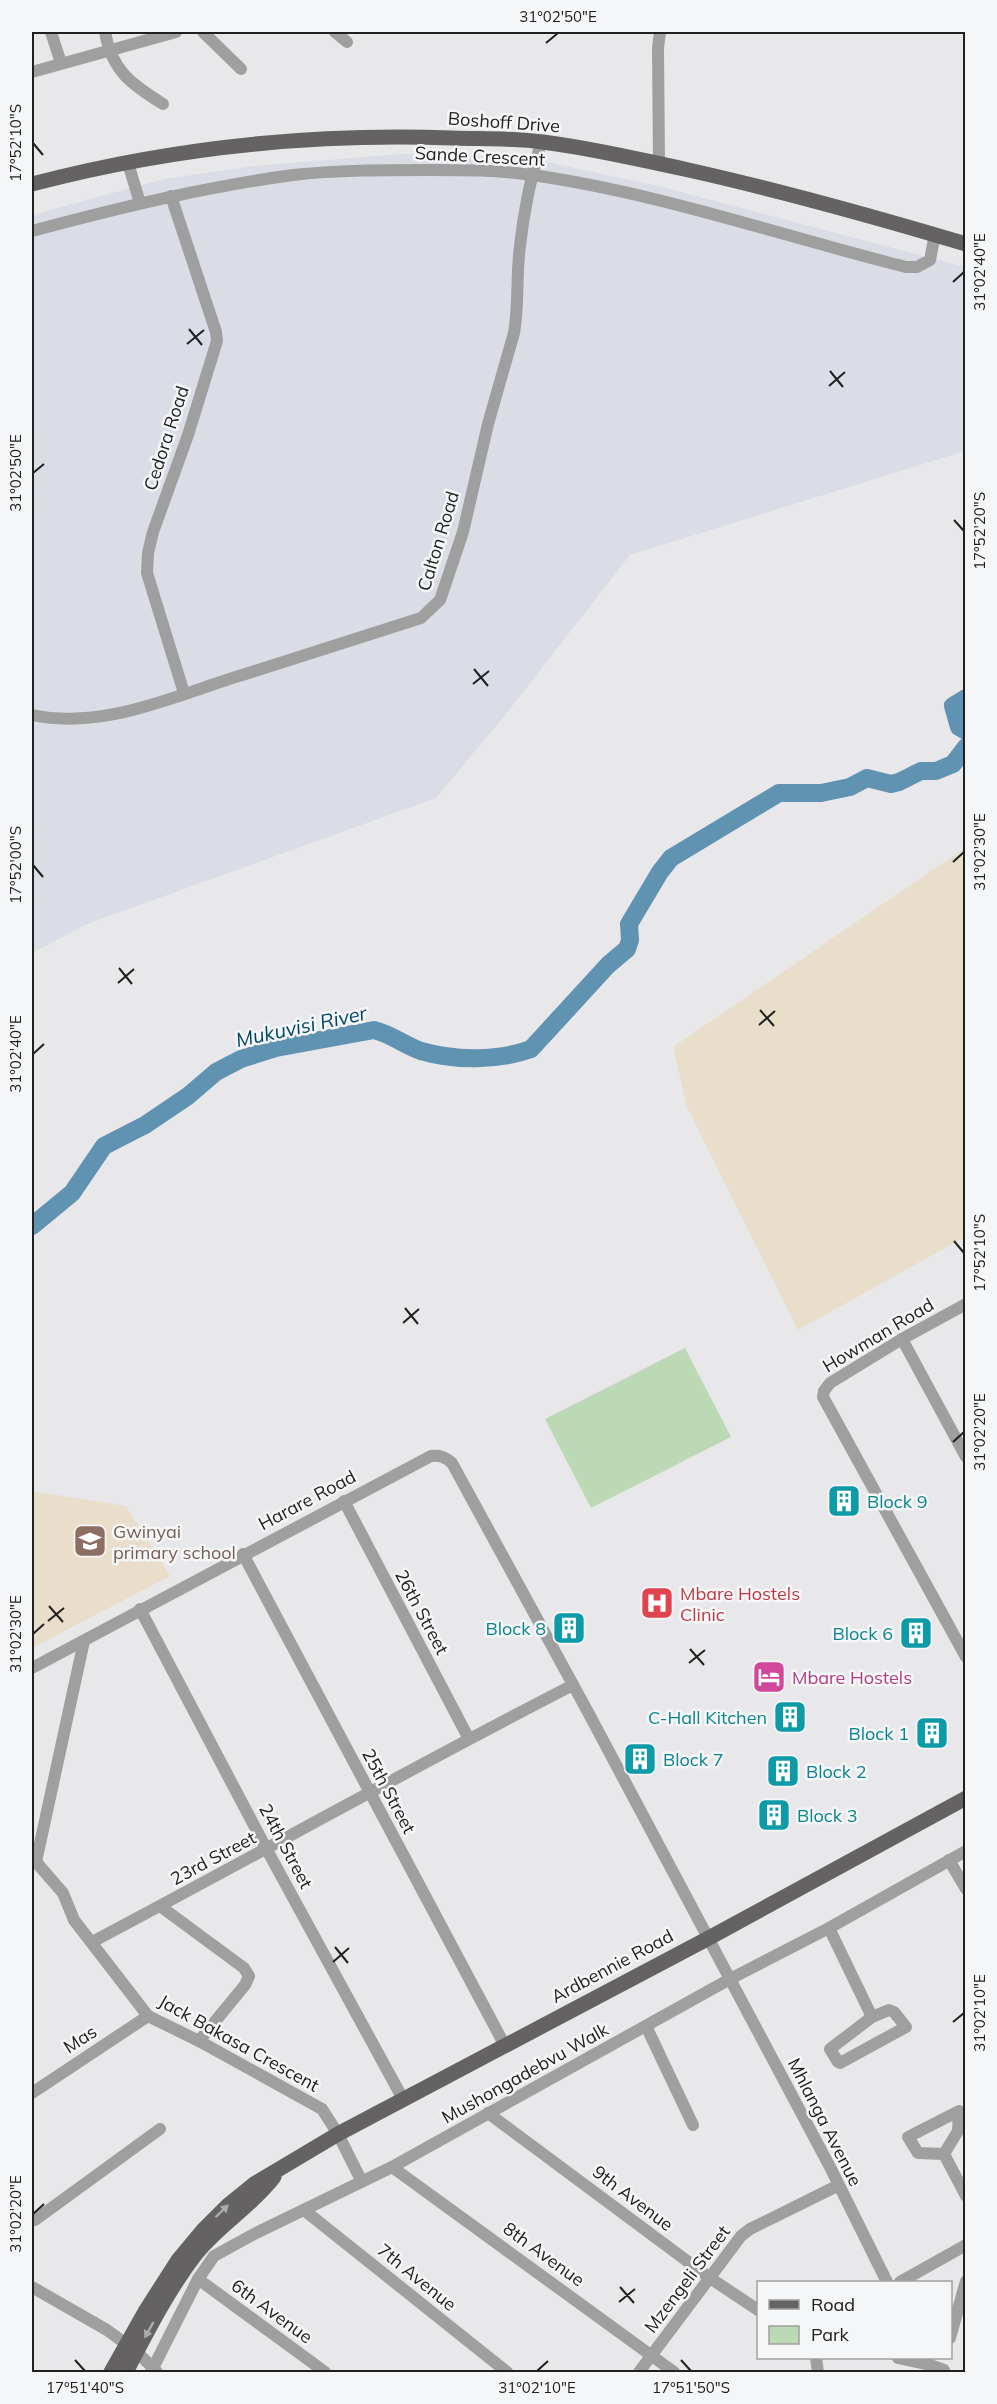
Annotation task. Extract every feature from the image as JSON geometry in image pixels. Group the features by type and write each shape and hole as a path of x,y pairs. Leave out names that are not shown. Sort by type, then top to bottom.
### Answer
{"main road":[{"name":"Boshoff Drive","path":"32,184 75,173 232,146 314,138 421,136 541,142 616,153 739,181 966,244"},
{"name":"Ardbennie Road","path":"126,2373 132,2348 164,2280 203,2230 228,2205 254,2184 278,2172 338,2134 504,2044 707,1939 966,1798"},
{"name":"Ardbennie Road","path":"111,2373 132,2348"}],"street":[{"path":"51,32 61,63"},
{"path":"105,32 108,50 115,65 134,86 163,104"},
{"path":"32,72 176,32"},
{"path":"203,32 242,69"},
{"path":"335,32 347,42"},
{"path":"659,164 658,48 660,32"},
{"name":"Calton Road","path":"32,715 75,720 101,717 158,703 422,618 440,600 463,532 488,424 514,333 520,247 531,175 541,142"},
{"path":"128,163 140,203"},
{"name":"Sande Crescent","path":"32,231 171,196 294,175 377,170 463,170 531,175 610,189 906,267 917,267 930,260 935,234"},
{"name":"Cedora Road","path":"171,196 217,336 188,435 148,553 147,573 184,693"},
{"name":"Howman Road","path":"966,1304 902,1339 826,1387 823,1397 966,1657"},
{"path":"902,1339 966,1457"},
{"name":"Harare Road","path":"32,1668 431,1456 443,1456"},
{"name":"Mhlanga Avenue","path":"443,1456 452,1463 573,1685 830,2167 837,2186 886,2281"},
{"name":"26th Street","path":"344,1501 469,1739"},
{"name":"25th Street","path":"243,1554 369,1795 504,2044"},
{"name":"24th Street","path":"140,1609 267,1850 404,2099"},
{"name":"Jack Bakasa Crescent","path":"84,1641 34,1863 63,1893 74,1920 148,2016 199,2041 322,2109 338,2134 361,2180"},
{"name":"23rd Street","path":"92,1942 573,1685"},
{"name":"Mushongadebvu Walk","path":"154,2372 198,2279 214,2256 361,2180 392,2167 966,1851"},
{"path":"949,1860 966,1889"},
{"path":"160,1906 244,1968 249,1976 245,1985 199,2041"},
{"path":"829,1928 872,2017"},
{"path":"892,2010 906,2027 838,2062 830,2049 872,2017 892,2010"},
{"name":"Mas","path":"32,2093 148,2016"},
{"path":"646,2026 693,2125"},
{"name":"9th Avenue","path":"488,2113 710,2278 757,2309"},
{"path":"32,2220 160,2129"},
{"path":"944,2154 966,2196"},
{"name":"8th Avenue","path":"392,2167 674,2373"},
{"name":"Mzengeli Street","path":"639,2373 745,2232 837,2186"},
{"name":"7th Avenue","path":"304,2210 507,2373"},
{"path":"903,2281 966,2245"},
{"name":"6th Avenue","path":"198,2279 325,2373"},
{"path":"952,2335 966,2281"},
{"path":"32,2287 107,2330 132,2348 154,2372"},
{"path":"908,2359 928,2361 944,2367"}],"shaded area":[{"path":"401,154 528,158 658,186 965,267 965,451 630,555 510,709 436,798 87,924 32,953 32,215 164,179 254,166"},
{"path":"965,848 965,1237 798,1330 687,1107 673,1047"},
{"name":"Gwinyai primary school","path":"32,1491 126,1506 170,1576 32,1648"}],"green space":[{"path":"685,1348 731,1437 591,1508 545,1419"}],"waterway":[{"name":"Mukuvisi River","path":"966,698 953,706 959,727 966,731"},
{"name":"Mukuvisi River","path":"32,1226 72,1193 104,1146 145,1125 188,1096 216,1072 241,1059 276,1048 374,1030 421,1051 448,1057 491,1058 531,1049 608,965 627,949 630,940 629,924 671,858 779,793 821,793 850,787 867,778 891,784 921,771 936,771 953,764 966,747"}],"place":[{"name":"Block 9","path":"844,1501"},
{"name":"Gwinyai primary school","path":"90,1541"},
{"name":"Mbare Hostels Clinic","path":"657,1603"},
{"name":"Block 8","path":"569,1628"},
{"name":"Block 6","path":"916,1633"},
{"name":"Mbare Hostels","path":"769,1677"},
{"name":"C-Hall Kitchen","path":"790,1717"},
{"name":"Block 1","path":"932,1733"},
{"name":"Block 7","path":"640,1759"},
{"name":"Block 2","path":"783,1771"},
{"name":"Block 3","path":"774,1815"}]}
